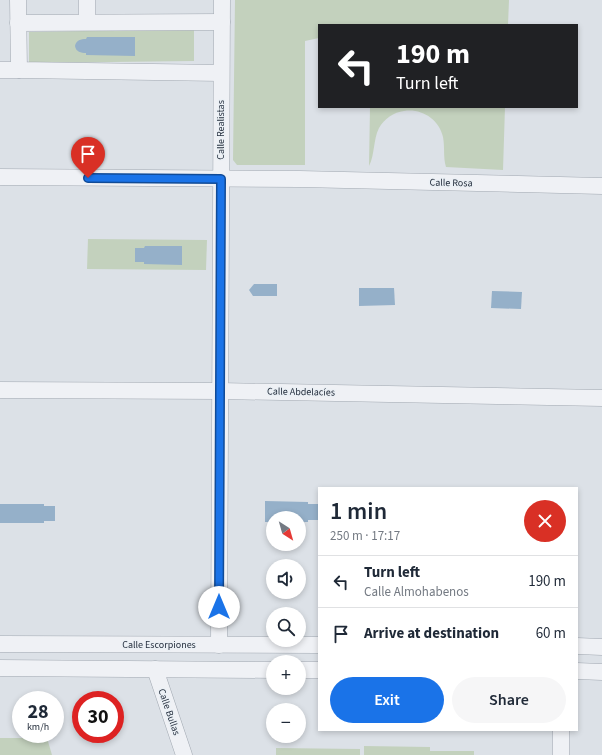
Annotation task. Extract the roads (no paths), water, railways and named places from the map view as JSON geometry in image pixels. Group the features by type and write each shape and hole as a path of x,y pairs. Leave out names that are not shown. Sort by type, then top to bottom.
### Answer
{"street":[{"path":"18,0 19,70"},
{"path":"87,0 87,22"},
{"name":"Calle Realistas","path":"219,645 222,0"},
{"path":"18,23 222,22"},
{"path":"0,70 221,73"},
{"name":"Calle Rosa","path":"0,177 300,179 602,186"},
{"name":"Calle Abdelacíes","path":"0,390 220,391 602,398"},
{"name":"Calle Escorpiones","path":"0,644 318,645"},
{"path":"578,646 602,646"},
{"path":"0,668 266,670"},
{"name":"Calle Bullas","path":"155,669 184,755"},
{"path":"306,670 318,670"},
{"path":"578,671 602,672"},
{"path":"561,731 561,755"}],"water":[{"path":"87,37 135,37 135,56 86,55 86,53 78,51 75,46 78,41 86,39"},
{"path":"145,246 182,246 182,265 144,264 144,262 135,262 135,248 144,248"},
{"path":"254,284 277,284 277,296 253,296 249,290"},
{"path":"359,288 394,288 395,305 359,306"},
{"path":"492,291 522,292 521,309 491,308"},
{"path":"265,501 308,502 308,504 318,504 318,520 308,520 308,522 306,522 306,511 266,511 266,522"},
{"path":"0,504 44,504 44,506 55,506 55,521 44,521 44,523 0,523"}]}
